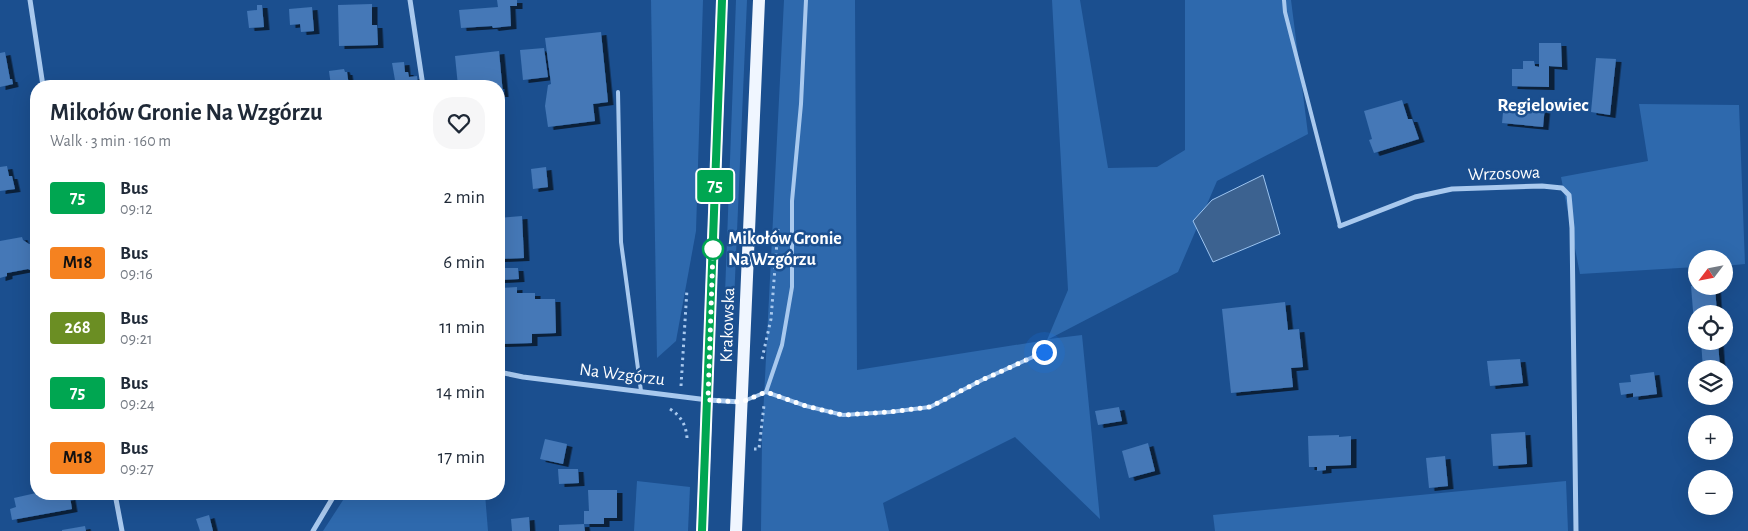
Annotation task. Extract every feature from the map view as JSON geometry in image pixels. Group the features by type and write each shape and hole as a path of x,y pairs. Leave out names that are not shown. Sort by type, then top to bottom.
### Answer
{"main road":[{"name":"Krakowska","path":"702,531 722,0"},
{"name":"Krakowska","path":"736,531 758,0"}],"street":[{"path":"30,0 42,80"},
{"path":"410,0 422,80"},
{"name":"Wrzosowa","path":"1340,226 1415,197 1452,189 1542,186 1562,188 1569,195 1572,228 1576,531"},
{"name":"Na Wzgórzu","path":"505,373 641,392 742,402"},
{"path":"116,500 122,531"},
{"path":"314,531 332,500"}],"lane":[{"path":"766,392 782,345 792,287 792,201 801,104 806,0"},
{"name":"Wrzosowa","path":"1284,0 1285,12 1340,226"},
{"path":"618,92 621,242 641,392"},
{"path":"742,402 766,392 806,406 843,415 930,407 982,380 1044,352"}],"path":[{"path":"762,362 771,320 778,224"},
{"path":"681,396 687,290"}],"shaded area":[{"path":"651,0 703,0 696,231 676,341 657,358"},
{"path":"736,0 747,0 732,348 726,353 723,347"},
{"path":"784,0 855,0 857,370 1047,340 1068,290 1052,0 1080,0 1108,168 1157,167 1185,150 1185,0 1291,0 1308,134 1217,181 1178,272 1049,339 1082,335 1100,519 1015,437 883,503 889,531 761,531 762,437"},
{"path":"1639,104 1739,105 1745,264 1733,265 1733,250 1688,250 1688,267 1580,274 1561,177 1648,161"},
{"path":"1263,175 1280,234 1213,262 1193,221 1212,200"},
{"path":"637,481 690,487 688,531 634,531"},
{"path":"1566,481 1568,531 1215,531 1213,515"},
{"path":"343,500 485,500 488,531 323,531"}],"building":[{"path":"497,0 517,0 517,6 510,6 511,26 461,28 459,10 498,7"},
{"path":"372,4 372,25 377,25 378,45 339,46 338,5"},
{"path":"257,5 262,5 264,27 249,28 247,11 257,10"},
{"path":"312,7 314,31 301,32 300,24 290,25 289,9"},
{"path":"601,32 608,102 593,104 595,121 548,127 545,106 548,85 551,84 545,38"},
{"path":"1539,43 1561,43 1562,67 1549,66 1549,87 1512,86 1512,69 1523,69 1523,61 1534,61 1535,66 1539,67"},
{"path":"544,48 548,77 523,80 520,50"},
{"path":"499,51 502,80 457,80 455,56"},
{"path":"5,52 10,79 12,79 13,84 0,87 0,53"},
{"path":"1596,58 1616,59 1610,115 1591,112"},
{"path":"404,62 405,72 408,72 409,77 417,76 417,80 395,80 392,63"},
{"path":"344,69 347,72 348,80 330,80 329,71"},
{"path":"1402,100 1408,119 1412,119 1419,139 1374,153 1369,140 1372,139 1364,111"},
{"path":"1504,102 1545,106 1543,127 1502,123"},
{"path":"7,166 15,189 0,191 0,167"},
{"path":"546,167 548,187 533,189 531,169"},
{"path":"522,216 524,258 505,259 505,217"},
{"path":"22,237 23,240 30,244 30,270 7,273 7,276 0,278 0,241"},
{"path":"505,268 518,268 519,279 505,280"},
{"path":"517,287 517,293 535,293 535,299 555,299 556,333 532,334 532,343 505,344 505,288"},
{"path":"1692,295 1716,295 1716,305 1693,305"},
{"path":"1285,302 1288,330 1299,329 1303,367 1291,368 1293,387 1231,393 1222,309"},
{"path":"1702,350 1719,350 1719,360 1702,360"},
{"path":"1520,359 1523,383 1490,386 1487,361"},
{"path":"1654,372 1657,394 1633,397 1633,393 1621,395 1619,383 1631,382 1630,375"},
{"path":"1119,407 1122,421 1098,425 1095,411"},
{"path":"1525,432 1527,464 1493,466 1491,434"},
{"path":"1339,435 1339,437 1351,436 1351,465 1326,466 1326,470 1317,471 1317,467 1309,467 1308,436"},
{"path":"545,439 567,444 563,464 540,459"},
{"path":"1148,443 1155,471 1129,478 1122,451"},
{"path":"1445,456 1448,486 1429,488 1426,458"},
{"path":"558,469 578,469 579,483 559,484"},
{"path":"588,490 617,490 617,518 604,518 604,524 584,524 584,511 589,511"},
{"path":"30,494 30,500 70,500 72,509 12,520 10,509 16,507 14,498"},
{"path":"209,515 213,531 200,531 196,519"},
{"path":"529,517 530,531 512,531 511,519"},
{"path":"584,524 585,531 559,531 559,525"},
{"path":"85,526 86,531 62,531 62,530"}],"bus line":[{"name":"75","path":"702,531 722,0"}],"place":[{"name":"Mikołów Gronie Na Wzgórzu","path":"713,249"}],"district":[{"name":"Regielowiec","path":"1543,105"}],"route":[{"path":"713,249 708,400 742,402 766,392 806,406 843,415 930,407 982,380 1044,352"}]}
